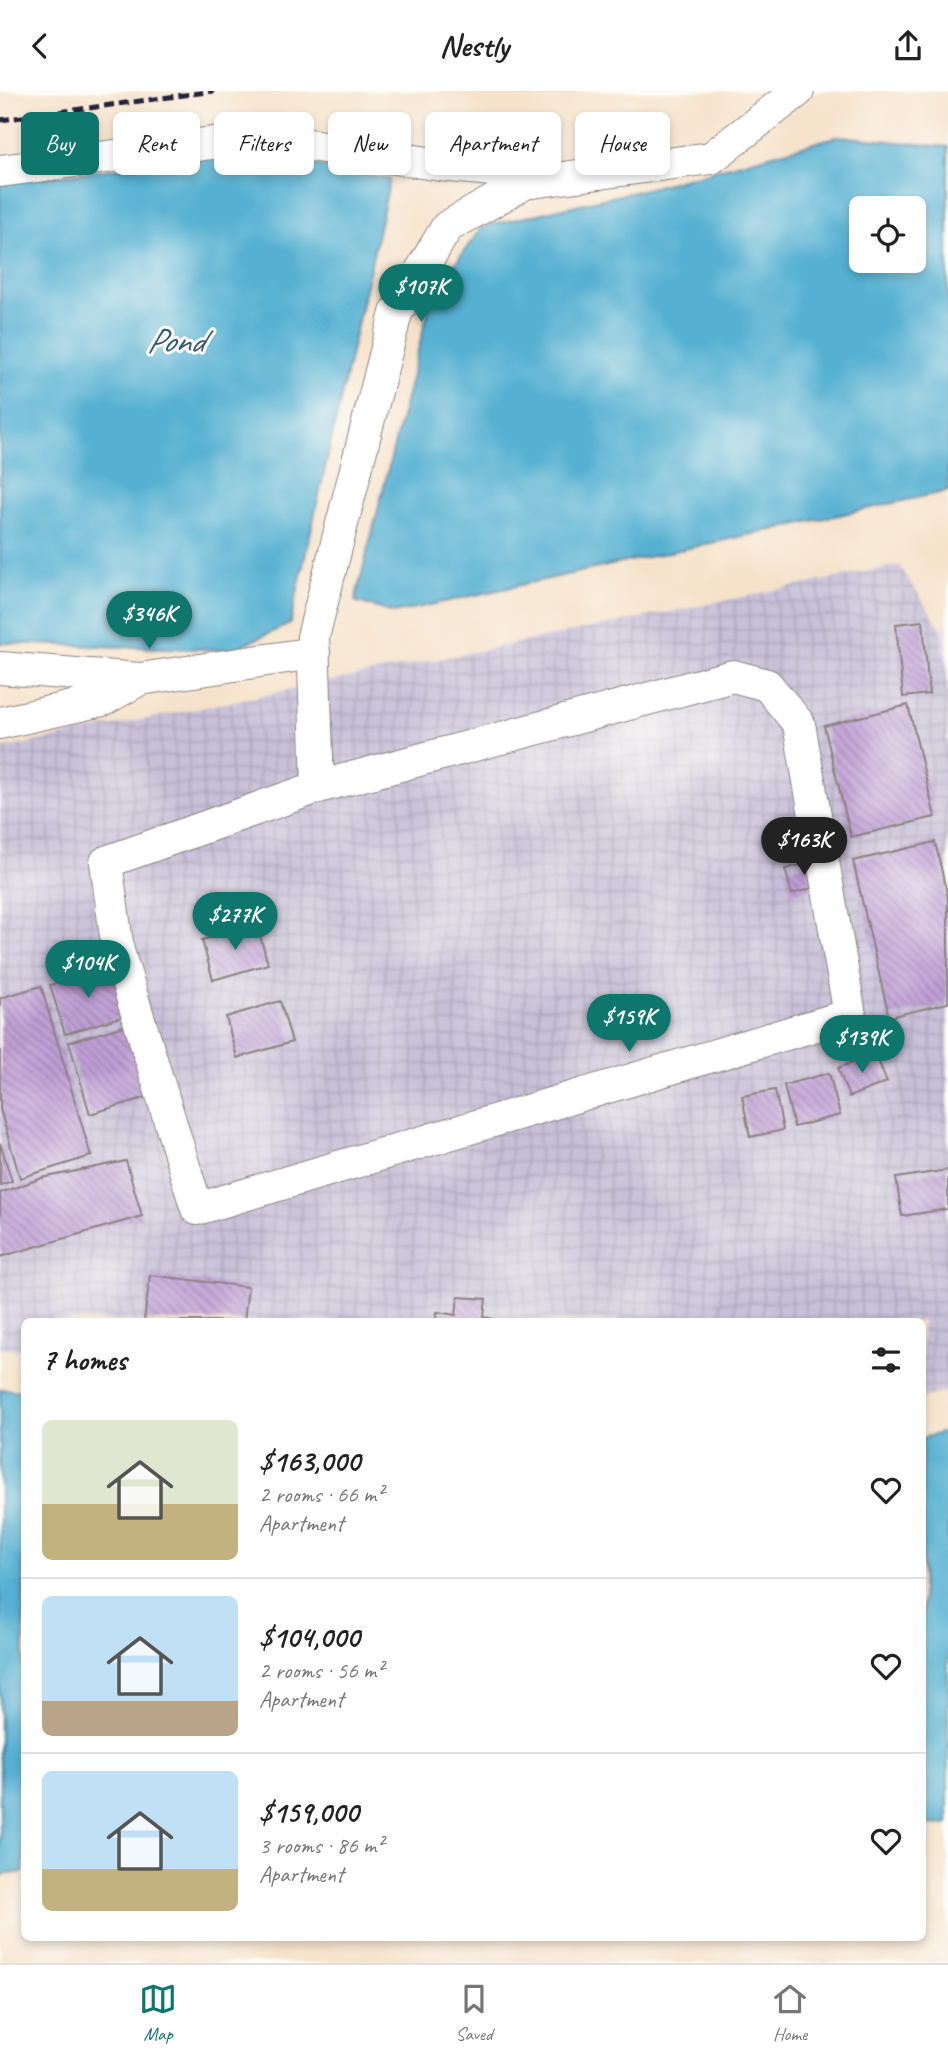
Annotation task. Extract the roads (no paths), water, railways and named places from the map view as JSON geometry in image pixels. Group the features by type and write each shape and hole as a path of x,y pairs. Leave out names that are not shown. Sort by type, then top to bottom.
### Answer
{"street":[{"path":"318,787 313,637 396,313 447,227 525,183 711,158 798,91"},
{"path":"0,171 258,137 441,165 565,177"},
{"path":"0,669 141,679 314,653"},
{"path":"733,676 767,685 799,724 850,1015 197,1209 118,951 106,862 318,787 733,676"},
{"path":"0,723 103,700 141,679"}],"water":[{"path":"839,136 948,147 948,491 394,613 355,601 432,295 482,227 646,189"},
{"name":"Pond","path":"214,156 214,175 314,175 314,164 328,167 328,175 369,175 390,179 290,624 232,650 0,643 0,183 65,175 99,175 99,171 113,169 113,175 200,175 200,158"},
{"path":"0,1389 21,1391 21,1872 0,1875"},
{"path":"948,1431 948,1825 926,1824 926,1437"}],"railway":[{"path":"0,120 214,91"}]}
